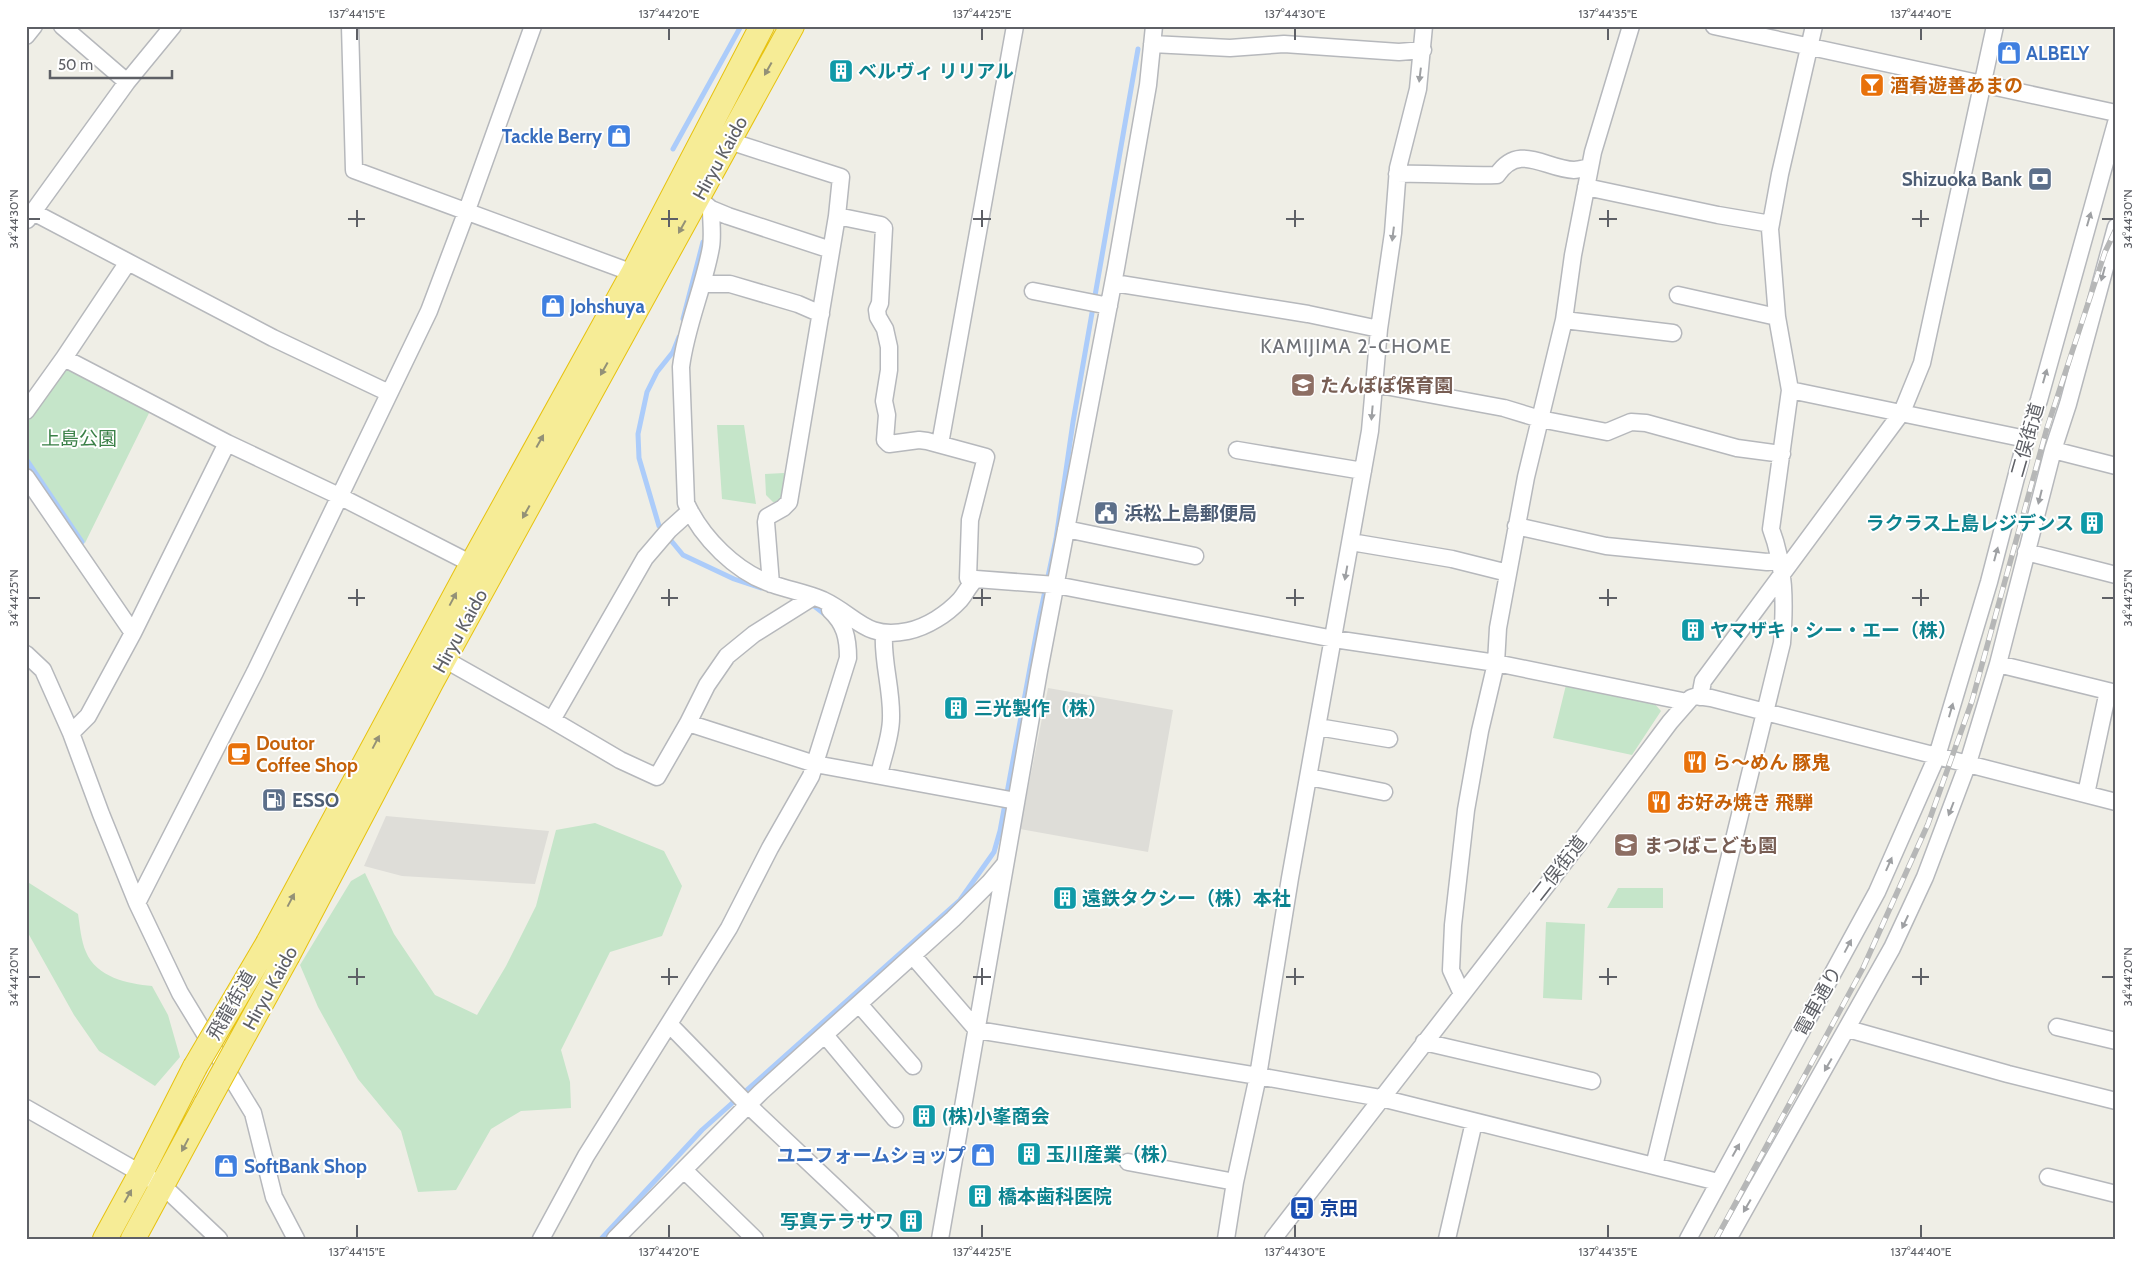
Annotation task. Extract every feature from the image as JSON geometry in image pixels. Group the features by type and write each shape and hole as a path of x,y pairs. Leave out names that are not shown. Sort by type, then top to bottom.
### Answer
{"highway":[{"name":"Hiryu Kaido","path":"268,943 472,564 633,274 762,26"},
{"name":"Hiryu Kaido","path":"134,1239 288,955 444,659 704,203 729,141 792,26"},
{"name":"飛龍街道","path":"141,1173 195,1067 268,943"},
{"path":"105,1239 141,1173"}],"street":[{"path":"26,36 34,26"},
{"path":"62,26 127,82"},
{"path":"173,26 127,82 29,216 128,262 273,338 389,393"},
{"path":"350,26 354,170 633,274"},
{"path":"137,904 255,672 429,311 532,26"},
{"path":"940,444 1015,26"},
{"path":"940,1239 978,1030 1005,864 1010,800 1049,584 1066,529 1098,304 1114,283 1148,85 1154,26"},
{"path":"1226,1239 1235,1182 1258,1076 1370,432 1379,329 1393,233 1397,174 1418,89 1424,50 1424,26"},
{"path":"1462,994 1451,970 1466,810 1480,731 1496,662 1498,628 1516,526 1564,320 1593,152 1631,26"},
{"path":"1714,26 2116,113"},
{"path":"1654,1166 1782,643 1784,616 1782,566 1771,529 1790,390 1777,317 1771,224 1780,174 1814,26"},
{"name":"二俣街道","path":"1273,1239 1424,1042 1694,699 1703,681 1782,566 1902,412 1922,363 1995,26"},
{"path":"1152,44 1230,48 1291,44 1399,52 1424,50"},
{"name":"二俣街道","path":"1937,756 1989,582 2026,439 2116,123"},
{"path":"729,141 841,177 837,216 789,502 783,508 767,517 770,584"},
{"path":"1397,174 1497,175 1502,166 1511,160 1524,158 1576,170 1590,167"},
{"path":"1586,187 1718,215 1771,224"},
{"path":"704,203 728,216 831,250"},
{"path":"704,203 712,246 681,366 686,503 708,536 737,567 770,584 816,598 839,608 870,630 890,634 910,631 932,622 960,600 976,579 984,578 1049,584 1334,639 1496,662 1765,712 2116,802"},
{"path":"837,216 881,225 884,228 880,303 877,310 878,317 885,329 889,347 889,370 884,401 887,415 885,440 889,444 919,440 986,457 970,520 968,578 971,584"},
{"name":"二俣街道","path":"1968,763 1998,664 2052,450 2068,404 2116,227"},
{"path":"26,410 64,358 128,262"},
{"path":"1114,283 1308,314 1379,329"},
{"path":"703,284 730,284 798,304 821,314"},
{"path":"1033,291 1098,304"},
{"path":"1678,295 1777,317"},
{"path":"1564,320 1674,333"},
{"path":"64,358 227,444 339,496 472,564"},
{"path":"1374,384 1495,406 1540,419 1607,432 1631,422 1646,423 1737,448 1782,454"},
{"path":"1790,390 2026,439"},
{"path":"71,733 88,716 133,632 227,444"},
{"path":"1237,450 1363,471"},
{"path":"2052,450 2116,466"},
{"path":"26,477 133,632"},
{"path":"552,720 645,558 665,534 690,511"},
{"path":"1516,526 1606,546 1767,562 1782,566"},
{"path":"1066,529 1195,556"},
{"path":"1351,542 1452,559 1508,573"},
{"path":"2026,552 2116,575"},
{"path":"444,659 620,760 657,777 707,685 727,656 754,634 816,598"},
{"path":"541,1239 586,1156 670,1025 729,928 770,848 811,776 848,658 848,643 845,630 838,617 816,598"},
{"path":"879,775 890,731 891,717 883,646 884,632"},
{"path":"26,654 43,670 71,733 137,904 180,993 253,1113 274,1196 296,1239"},
{"path":"1998,664 2112,692 2086,794"},
{"path":"688,723 815,764 1010,800"},
{"path":"1318,727 1388,739"},
{"name":"電車通り","path":"1688,1239 1877,892 1937,756"},
{"name":"電車通り","path":"1728,1239 1892,948 1925,877 1968,763"},
{"path":"1309,777 1384,792"},
{"path":"615,1239 684,1170 743,1100 826,1035 913,956 989,883 1005,864"},
{"path":"913,956 978,1030 1381,1098 1718,1182"},
{"path":"860,1004 913,1066"},
{"path":"670,1025 743,1100 890,1239"},
{"path":"2057,1026 2116,1041"},
{"path":"1848,1029 2116,1101"},
{"path":"826,1035 895,1119"},
{"path":"1424,1042 1592,1081"},
{"path":"26,1108 163,1186 219,1239"},
{"path":"1447,1239 1474,1122"},
{"path":"1128,1162 1235,1182"},
{"path":"684,1170 754,1239"},
{"path":"2048,1177 2116,1194"}],"shaded area":[{"path":"1048,688 1173,710 1148,852 1020,829"},
{"path":"386,816 549,831 535,884 402,876 364,866"}],"green space":[{"name":"上島公園","path":"71,369 150,411 85,543 26,462 26,425 61,370"},
{"path":"717,425 744,425 756,504 722,499"},
{"path":"784,473 786,490 782,502 773,502 766,495 765,474"},
{"path":"1566,685 1653,702 1661,711 1632,755 1553,738"},
{"path":"595,823 664,851 682,886 662,936 610,952 561,1050 570,1082 571,1108 521,1111 491,1129 456,1190 418,1192 401,1131 358,1079 318,1007 300,965 351,881 365,873 394,934 435,995 477,1015 506,966 536,906 556,830"},
{"path":"26,881 78,914 84,948 97,968 123,981 152,986 168,1015 180,1057 155,1086 99,1051 74,1015 28,933 26,927"},
{"path":"1618,888 1663,888 1663,908 1607,908"},
{"path":"1546,922 1585,924 1582,1000 1543,998"}],"waterway":[{"path":"673,149 741,26"},
{"path":"601,1239 702,1130 960,900 994,852 1000,831 1039,619 1056,539 1073,422 1138,49"},
{"path":"683,319 703,242"},
{"path":"679,337 673,352 657,372 647,392 638,434 639,458 659,526 683,555 734,579 761,588"},
{"path":"26,459 82,542"},
{"path":"814,606 827,616"}],"railway":[{"path":"1716,1239 1863,968 1928,824 1972,701 2047,428 2105,252 2116,229"}],"place":[{"name":"ALBELY","path":"2009,53"},
{"name":"ベルヴィ リリアル","path":"841,71"},
{"name":"酒肴遊善あまの","path":"1872,85"},
{"name":"Tackle Berry","path":"619,136"},
{"name":"Shizuoka Bank","path":"2040,179"},
{"name":"Johshuya","path":"553,306"},
{"name":"たんぽぽ保育園","path":"1303,385"},
{"name":"浜松上島郵便局","path":"1106,513"},
{"name":"ラクラス上島レジデンス","path":"2092,523"},
{"name":"ヤマザキ・シー・エー（株）","path":"1693,630"},
{"name":"三光製作（株）","path":"956,708"},
{"name":"Doutor Coffee Shop","path":"239,754"},
{"name":"ら～めん 豚鬼","path":"1695,762"},
{"name":"ESSO","path":"274,800"},
{"name":"お好み焼き 飛騨","path":"1659,802"},
{"name":"まつばこども園","path":"1626,845"},
{"name":"遠鉄タクシー（株）本社","path":"1065,898"},
{"name":"(株)小峯商会","path":"924,1116"},
{"name":"玉川産業（株）","path":"1029,1154"},
{"name":"ユニフォームショップ","path":"983,1155"},
{"name":"SoftBank Shop","path":"226,1166"},
{"name":"橋本歯科医院","path":"980,1196"},
{"name":"京田","path":"1302,1208"},
{"name":"写真テラサワ","path":"911,1221"}],"district":[{"name":"KAMIJIMA 2-CHOME","path":"1356,346"}]}
